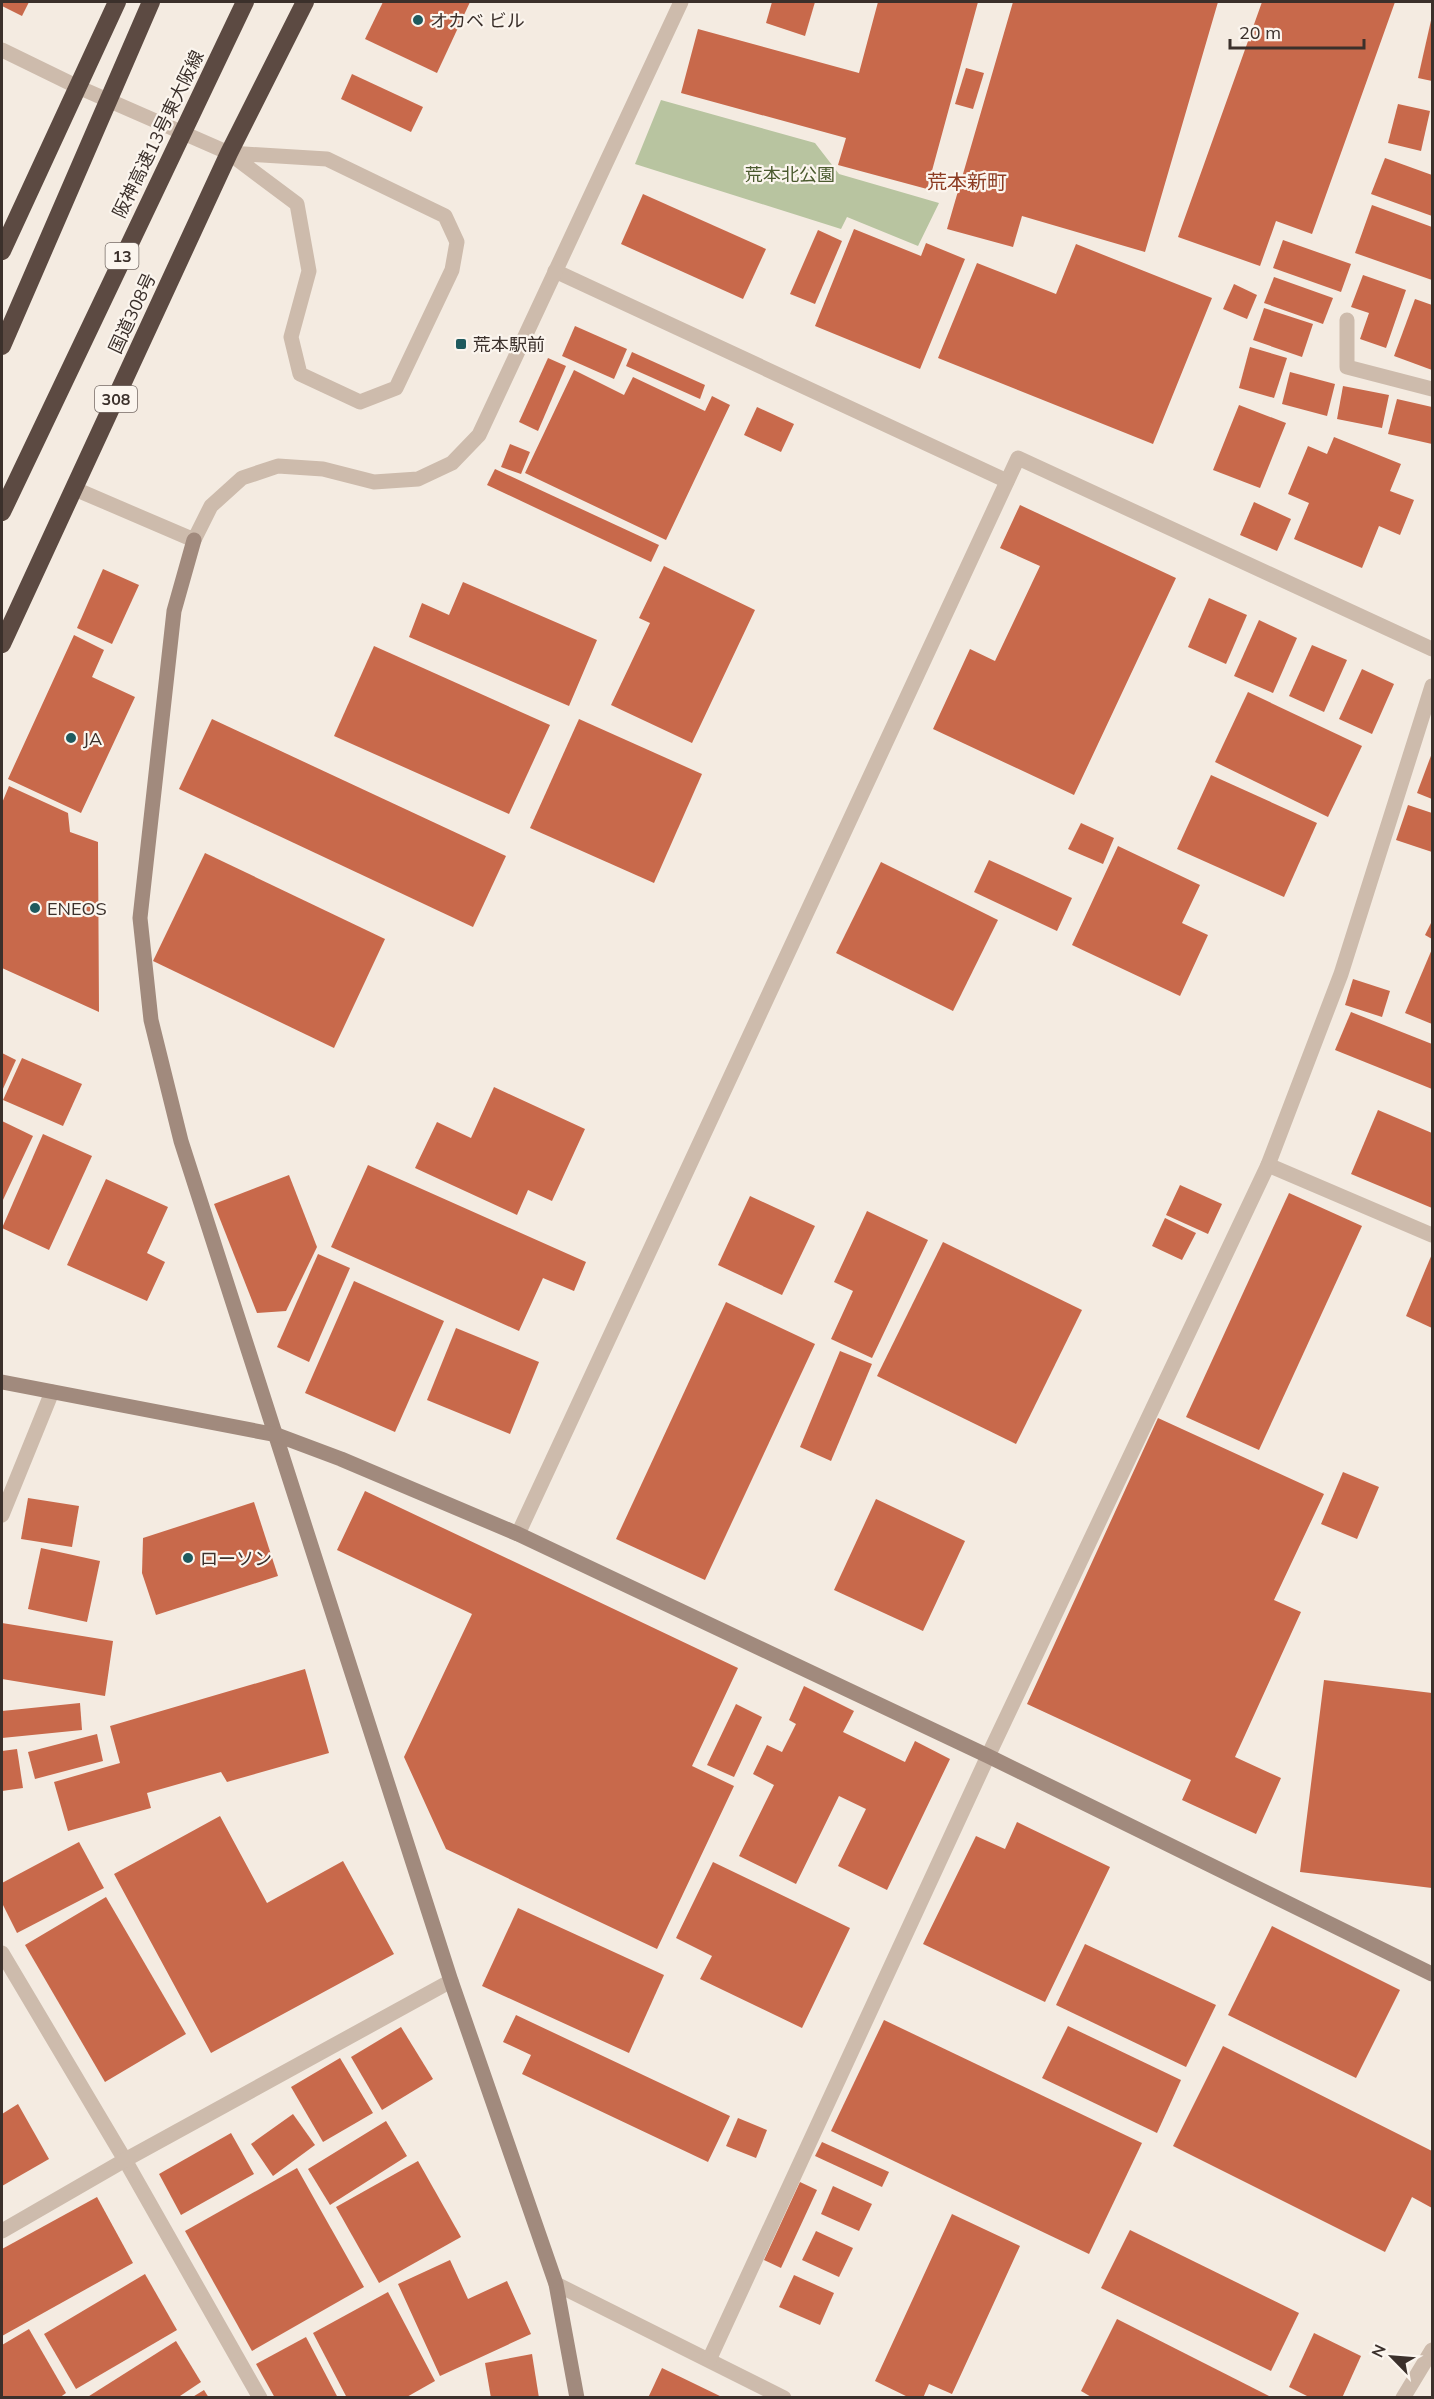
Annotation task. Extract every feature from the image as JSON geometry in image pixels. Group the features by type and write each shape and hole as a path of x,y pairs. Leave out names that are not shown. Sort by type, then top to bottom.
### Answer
{"highway":[{"path":"2,251 117,2"},
{"path":"2,346 151,2"},
{"name":"阪神高速13号東大阪線","path":"2,512 245,2"},
{"name":"国道308号","path":"2,644 229,153 305,2"}],"street":[{"path":"577,2397 556,2284 451,1981 181,1141 151,1020 140,918 174,610 194,540 211,506 242,478 279,466 323,469 374,482 418,479 452,463 479,435 681,2"},
{"path":"2,50 78,87 229,153 297,204 309,272 291,337 300,374 360,402 396,388 452,270 457,242 445,216 327,159 229,153"},
{"path":"555,271 1007,481"},
{"path":"1347,320 1347,367 1432,389"},
{"path":"518,1534 1018,458 1432,649"},
{"path":"75,489 194,540"},
{"path":"709,2360 988,1756 1268,1165 1341,974 1432,686"},
{"path":"1268,1165 1432,1235"},
{"path":"2,1382 276,1435 340,1459 518,1534 988,1756 1432,1974"},
{"path":"2,1515 52,1392"},
{"path":"2,1953 125,2160 260,2397"},
{"path":"2,2231 125,2160 451,1981"},
{"path":"556,2284 784,2397"},
{"path":"1403,2397 1432,2350"}],"green space":[{"name":"荒本北公園","path":"661,100 815,143 839,174 939,203 918,246 847,217 841,229 635,164"}],"building":[{"path":"2,2 29,2 22,16 2,6"},
{"name":"オカベ ビル","path":"383,2 470,2 437,73 365,39"},
{"path":"772,2 815,2 805,36 766,23"},
{"path":"878,2 978,2 927,189 838,165 846,138 681,93 698,29 859,73"},
{"path":"1013,2 1218,2 1145,252 1022,216 1013,247 947,229"},
{"path":"1262,2 1395,2 1312,234 1276,221 1260,266 1178,237"},
{"path":"1432,16 1432,81 1418,78"},
{"path":"966,68 984,73 973,109 955,104"},
{"path":"352,74 423,107 411,132 341,99"},
{"path":"1398,104 1430,111 1421,151 1388,143"},
{"path":"1385,158 1432,175 1432,216 1371,194"},
{"path":"643,194 766,249 743,299 621,244"},
{"path":"1372,205 1432,227 1432,280 1355,253"},
{"path":"854,229 921,256 926,243 965,259 920,369 815,326"},
{"path":"818,230 842,241 815,304 790,294"},
{"path":"1283,240 1351,264 1341,292 1273,268"},
{"path":"1076,244 1212,298 1153,444 938,358 977,263 1056,294"},
{"path":"1363,275 1406,290 1386,348 1360,339 1369,313 1351,307"},
{"path":"1274,277 1333,298 1323,324 1264,303"},
{"path":"1234,284 1257,295 1247,319 1223,309"},
{"path":"1415,299 1432,305 1432,370 1394,356"},
{"path":"1264,308 1313,324 1302,357 1253,340"},
{"path":"575,326 627,349 614,379 562,356"},
{"path":"1250,347 1287,358 1274,398 1239,388"},
{"path":"632,352 705,385 700,399 626,366"},
{"path":"548,358 566,366 538,431 519,422"},
{"path":"574,370 624,395 633,377 705,411 712,396 730,405 666,540 525,473"},
{"path":"1290,372 1335,384 1327,416 1282,404"},
{"path":"1343,386 1389,395 1382,428 1337,419"},
{"path":"1397,399 1432,407 1432,444 1388,434"},
{"path":"1239,405 1286,423 1260,488 1213,470"},
{"path":"757,407 794,424 781,452 744,435"},
{"path":"1334,437 1401,464 1390,491 1414,500 1400,535 1379,526 1362,568 1294,539 1309,503 1288,494 1308,446 1327,454"},
{"path":"510,444 530,452 521,474 501,467"},
{"path":"495,469 659,545 651,562 487,485"},
{"path":"1254,502 1291,519 1277,551 1240,535"},
{"path":"1020,505 1176,578 1074,795 933,729 970,649 995,661 1040,566 1000,548"},
{"path":"664,566 755,610 692,743 611,705 650,623 639,618"},
{"path":"103,569 139,585 112,644 77,628"},
{"path":"463,582 597,640 569,706 409,637 422,603 449,615"},
{"path":"1209,598 1247,615 1226,664 1188,647"},
{"path":"1259,620 1297,638 1273,693 1234,676"},
{"name":"JA","path":"74,635 104,650 92,677 135,697 81,813 8,779"},
{"path":"1312,645 1347,660 1324,712 1289,696"},
{"path":"374,646 550,725 509,814 334,736"},
{"path":"1362,669 1394,684 1372,734 1339,719"},
{"path":"1248,692 1362,746 1328,817 1215,762"},
{"path":"212,719 506,856 473,927 179,789"},
{"path":"579,719 702,774 654,883 530,828"},
{"path":"1432,753 1432,799 1417,793"},
{"path":"1211,775 1317,823 1284,897 1177,849"},
{"path":"9,786 68,813 70,832 98,842 99,1012 2,968 2,803"},
{"path":"1408,805 1432,813 1432,852 1396,840"},
{"path":"1081,823 1114,838 1103,864 1068,849"},
{"path":"1118,846 1200,885 1182,923 1208,935 1180,996 1072,945"},
{"path":"205,853 385,939 334,1048 153,961"},
{"path":"989,860 1072,898 1057,931 974,892"},
{"path":"881,862 998,920 953,1011 836,953"},
{"path":"1432,921 1432,939 1425,935"},
{"path":"1432,949 1432,1024 1405,1013"},
{"path":"1353,979 1390,991 1382,1017 1345,1005"},
{"path":"1351,1012 1432,1044 1432,1089 1335,1050"},
{"path":"2,1053 16,1060 2,1091"},
{"path":"22,1058 82,1084 63,1126 3,1100"},
{"path":"494,1087 585,1129 552,1201 528,1190 517,1215 415,1168 437,1122 471,1138"},
{"path":"1378,1110 1432,1133 1432,1208 1351,1174"},
{"path":"2,1121 33,1136 2,1202"},
{"path":"43,1134 92,1156 49,1250 2,1228"},
{"path":"368,1165 586,1262 574,1291 543,1278 519,1331 331,1247"},
{"path":"289,1175 317,1247 286,1311 257,1313 214,1204"},
{"path":"106,1179 168,1207 147,1253 165,1262 147,1301 67,1265"},
{"path":"1180,1185 1222,1204 1208,1234 1166,1215"},
{"path":"1289,1193 1362,1226 1259,1450 1186,1417"},
{"path":"750,1196 815,1226 782,1295 718,1265"},
{"path":"867,1211 928,1240 872,1358 831,1339 853,1291 834,1282"},
{"path":"1165,1218 1196,1233 1182,1260 1152,1246"},
{"path":"943,1242 1082,1310 1016,1444 877,1376"},
{"path":"318,1254 350,1268 309,1362 277,1347"},
{"path":"1432,1254 1432,1328 1406,1316"},
{"path":"354,1281 444,1321 395,1432 305,1393"},
{"path":"726,1302 815,1344 705,1580 616,1539"},
{"path":"456,1328 539,1362 510,1434 427,1400"},
{"path":"840,1351 872,1364 831,1461 800,1447"},
{"path":"1158,1418 1324,1494 1274,1600 1301,1612 1235,1757 1281,1778 1256,1834 1182,1800 1191,1780 1027,1704"},
{"path":"1343,1472 1379,1487 1357,1539 1321,1524"},
{"path":"365,1491 738,1668 692,1766 734,1786 657,1949 446,1849 404,1757 472,1614 337,1550"},
{"path":"28,1498 79,1506 72,1547 21,1539"},
{"path":"876,1499 965,1541 923,1631 834,1590"},
{"path":"254,1502 278,1576 156,1615 142,1573 143,1538"},
{"path":"41,1548 100,1561 87,1622 28,1609"},
{"path":"2,1623 113,1641 105,1696 2,1679"},
{"path":"305,1669 329,1753 227,1782 221,1772 147,1793 151,1808 68,1831 54,1782 120,1763 110,1726"},
{"path":"1324,1680 1432,1693 1432,1888 1300,1872"},
{"path":"804,1686 854,1711 843,1732 905,1762 915,1741 950,1759 887,1890 838,1866 866,1809 839,1796 796,1884 739,1856 774,1785 753,1774 767,1745 782,1752 796,1724 789,1720"},
{"path":"80,1703 82,1730 2,1738 2,1711"},
{"path":"736,1704 762,1717 734,1777 707,1765"},
{"path":"97,1734 103,1761 35,1779 28,1752"},
{"path":"17,1749 23,1788 2,1791 2,1751"},
{"path":"220,1816 267,1903 343,1861 394,1954 211,2053 114,1874"},
{"path":"1017,1822 1110,1867 1045,2002 923,1944 976,1836 1005,1849"},
{"path":"79,1842 104,1888 17,1933 2,1903 2,1883"},
{"path":"713,1862 850,1928 802,2028 700,1979 712,1956 676,1938"},
{"path":"106,1897 186,2034 105,2082 25,1945"},
{"path":"518,1908 664,1975 629,2053 482,1986"},
{"path":"1272,1926 1400,1990 1356,2078 1228,2015"},
{"path":"1085,1944 1216,2005 1186,2067 1056,2005"},
{"path":"516,2015 730,2116 708,2162 522,2074 531,2055 503,2042"},
{"path":"884,2020 1142,2143 1089,2254 831,2131"},
{"path":"1068,2026 1181,2080 1157,2133 1042,2078"},
{"path":"401,2027 433,2079 382,2110 351,2057"},
{"path":"1223,2046 1432,2151 1432,2208 1412,2197 1385,2252 1173,2146"},
{"path":"340,2058 373,2113 323,2142 291,2087"},
{"path":"18,2104 49,2159 2,2186 2,2114"},
{"path":"293,2114 315,2145 273,2176 251,2144"},
{"path":"738,2118 767,2130 756,2158 726,2146"},
{"path":"386,2121 407,2156 330,2205 308,2169"},
{"path":"231,2133 254,2174 181,2215 159,2174"},
{"path":"822,2142 889,2172 882,2187 815,2156"},
{"path":"418,2161 461,2237 379,2283 336,2207"},
{"path":"297,2168 364,2287 252,2351 185,2231"},
{"path":"800,2182 817,2190 781,2268 764,2260"},
{"path":"833,2186 872,2204 859,2231 821,2214"},
{"path":"97,2197 133,2263 2,2336 2,2249"},
{"path":"952,2214 1020,2246 952,2394 929,2384 923,2398 910,2398 875,2381"},
{"path":"1130,2230 1299,2313 1271,2371 1101,2288"},
{"path":"816,2231 853,2248 839,2277 802,2260"},
{"path":"450,2260 468,2299 507,2281 531,2334 440,2376 398,2284"},
{"path":"145,2274 177,2330 76,2389 44,2334"},
{"path":"794,2275 834,2293 820,2325 779,2307"},
{"path":"388,2292 435,2381 405,2398 347,2398 313,2333"},
{"path":"1117,2319 1273,2398 1093,2398 1081,2391"},
{"path":"29,2329 66,2393 59,2398 2,2398 2,2345"},
{"path":"1314,2333 1361,2356 1342,2398 1311,2398 1289,2387"},
{"path":"306,2337 338,2398 275,2398 256,2364"},
{"path":"176,2341 201,2382 177,2398 86,2398"},
{"path":"532,2354 539,2398 491,2398 485,2363"},
{"path":"662,2368 724,2398 648,2398"},
{"path":"204,2390 209,2398 191,2398"}],"place":[{"name":"オカベ ビル","path":"418,20"},
{"name":"荒本駅前","path":"461,344"},
{"name":"JA","path":"71,738"},
{"name":"ENEOS","path":"35,908"},
{"name":"ローソン","path":"188,1558"}],"district":[{"name":"荒本新町","path":"967,181"}]}
